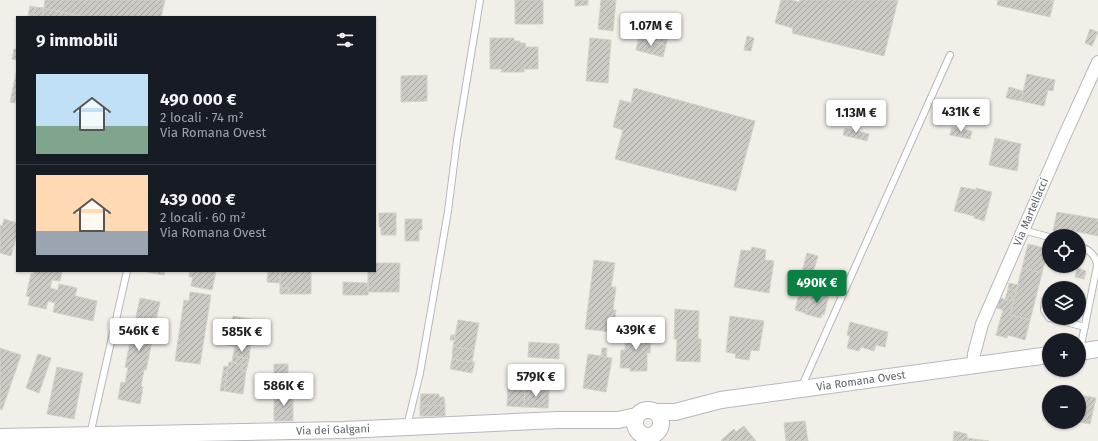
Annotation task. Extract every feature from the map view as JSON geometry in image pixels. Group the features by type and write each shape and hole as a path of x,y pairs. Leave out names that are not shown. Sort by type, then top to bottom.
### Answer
{"street":[{"name":"Via Martellacci","path":"973,366 974,354 982,324 1062,139 1098,62"},
{"path":"1086,351 1098,349"},
{"name":"Via Romana Ovest","path":"658,417 658,431 641,432 639,413 647,410 658,417 721,400 1042,357"},
{"name":"Via dei Galgani","path":"0,437 344,430 557,420 618,420 641,432"}],"lane":[{"path":"407,427 420,373 433,299 480,0"},
{"path":"800,389 950,55"},
{"path":"1023,230 1042,235"},
{"path":"1084,333 1097,266 1096,260 1091,252 1086,249"},
{"path":"90,435 127,272"},
{"path":"1077,325 1085,327"}],"building":[{"path":"45,0 165,0 161,16 80,16 44,8"},
{"path":"515,0 543,0 543,24 515,24"},
{"path":"575,0 588,0 588,5 575,6"},
{"path":"601,0 616,0 613,31 598,29"},
{"path":"781,0 799,2 800,0 898,0 884,56 792,33 793,28 775,23"},
{"path":"998,0 1054,0 1050,17 997,5"},
{"path":"30,6 35,7 33,16 28,16"},
{"path":"35,7 44,8 42,16 33,16"},
{"path":"44,8 80,16 42,16"},
{"path":"643,22 670,30 666,45 639,37"},
{"path":"1090,29 1098,32 1092,46 1085,43"},
{"path":"747,36 754,38 751,51 744,50"},
{"path":"639,37 666,45 663,57 636,50"},
{"path":"490,38 514,38 514,41 526,43 525,47 538,47 538,69 524,69 524,72 501,72 502,69 490,69"},
{"path":"590,38 611,40 608,83 586,81"},
{"path":"14,49 16,49 16,60 12,59"},
{"path":"16,74 16,98 15,103 10,102"},
{"path":"1027,74 1055,80 1053,91 1048,90 1044,106 1021,101"},
{"path":"427,75 427,101 401,102 401,76"},
{"path":"1009,87 1023,91 1021,101 1006,98"},
{"path":"634,88 755,121 736,191 615,159 623,130 613,127 620,100 631,103"},
{"path":"952,127 972,131 970,139 950,135"},
{"path":"845,128 869,134 867,141 843,135"},
{"path":"995,138 1021,144 1017,171 989,165"},
{"path":"961,187 976,190 976,188 992,192 984,221 974,218 974,216 954,211"},
{"path":"1057,212 1098,219 1098,236 1086,234 1086,229 1053,229"},
{"path":"379,213 396,213 396,235 381,235 381,227 379,227"},
{"path":"4,219 16,223 16,238 11,256 0,253 0,225 2,226"},
{"path":"405,219 422,219 422,230 419,230 419,241 405,241"},
{"path":"1028,244 1042,248 1042,273 1022,268"},
{"path":"752,247 766,250 765,260 774,261 769,293 734,287 741,250 751,251"},
{"path":"807,253 818,256 810,282 800,279"},
{"path":"594,260 615,263 611,287 616,287 613,310 616,310 613,332 585,329"},
{"path":"376,263 400,263 399,292 368,292 368,272 376,272"},
{"path":"1022,268 1042,273 1030,320 1010,315"},
{"path":"34,272 62,272 60,281 52,280 50,288 58,290 59,284 77,288 75,296 97,301 93,321 53,312 55,303 48,301 46,309 28,305 30,297 26,296 31,274 33,274"},
{"path":"147,272 165,272 164,275"},
{"path":"190,272 216,272 212,290 191,286 193,277 189,277"},
{"path":"268,272 280,272 280,283 267,282"},
{"path":"280,272 311,272 311,294 289,294 289,288 280,288"},
{"path":"1076,273 1086,273 1084,279 1075,277"},
{"path":"343,282 368,283 368,295 343,295"},
{"path":"1009,283 1018,285 1016,291 1008,289"},
{"path":"801,286 813,290 805,313 795,310"},
{"path":"280,288 289,288 289,294 280,294"},
{"path":"1008,289 1016,291 1010,315 1030,320 1025,340 1008,335 1007,338 996,335 1003,310 997,308 1000,298 1011,301 1012,295 1007,293"},
{"path":"813,290 829,294 824,315 822,314 821,318 805,314"},
{"path":"190,292 211,295 200,364 175,361 184,300 189,301"},
{"path":"1007,293 1012,295 1011,301 1005,300"},
{"path":"140,298 160,302 156,320 154,319 151,335 153,336 146,370 144,370 140,404 118,399 121,382 125,383 128,368 125,367 132,332 135,333 138,318 136,317"},
{"path":"675,309 699,311 698,339 701,339 700,362 676,361 677,339 674,339"},
{"path":"233,316 255,320 250,350 228,345 229,337 232,337 233,331 231,330"},
{"path":"730,316 764,321 759,351 751,350 749,360 735,358 736,354 726,352"},
{"path":"458,320 479,323 474,350 453,347"},
{"path":"850,322 888,332 885,347 876,345 874,351 861,347 859,351 847,348 850,336 847,335"},
{"path":"626,331 647,332 646,337 651,337 650,353 647,353 647,371 630,371 630,368 620,368 621,350 625,350"},
{"path":"451,335 455,335 455,340 450,340"},
{"path":"529,342 559,344 559,359 528,357"},
{"path":"235,346 250,350 249,359 233,356"},
{"path":"453,347 474,350 472,362 452,359"},
{"path":"0,348 21,355 2,410 0,409"},
{"path":"602,348 607,348 606,357 601,356"},
{"path":"38,354 51,358 39,393 26,388"},
{"path":"588,354 612,358 606,392 583,388"},
{"path":"233,356 249,359 246,371 242,371 243,365 232,362"},
{"path":"452,359 475,362 472,373 450,369"},
{"path":"229,362 232,362 231,368 228,368 224,391 220,391 224,366 228,367"},
{"path":"232,362 243,365 242,371 246,371 243,394 224,391 228,368 231,368"},
{"path":"274,364 288,364 288,380 274,380"},
{"path":"57,367 83,373 74,419 47,414"},
{"path":"509,372 520,373 519,388 508,388"},
{"path":"274,380 293,380 293,392 274,393"},
{"path":"535,381 549,382 549,390 536,389"},
{"path":"508,388 525,389 524,407 507,406"},
{"path":"525,389 549,390 548,408 524,407"},
{"path":"293,392 293,421 274,421 274,393"},
{"path":"421,394 439,394 439,397 444,397 445,405 420,406"},
{"path":"1086,396 1096,398 1090,424 1086,423"},
{"path":"445,405 445,416 420,416 420,406"},
{"path":"805,421 808,441 786,441 784,423"},
{"path":"744,426 756,441 721,440 734,429 736,432"},
{"path":"954,431 967,434 967,438 989,441 953,441"}]}
